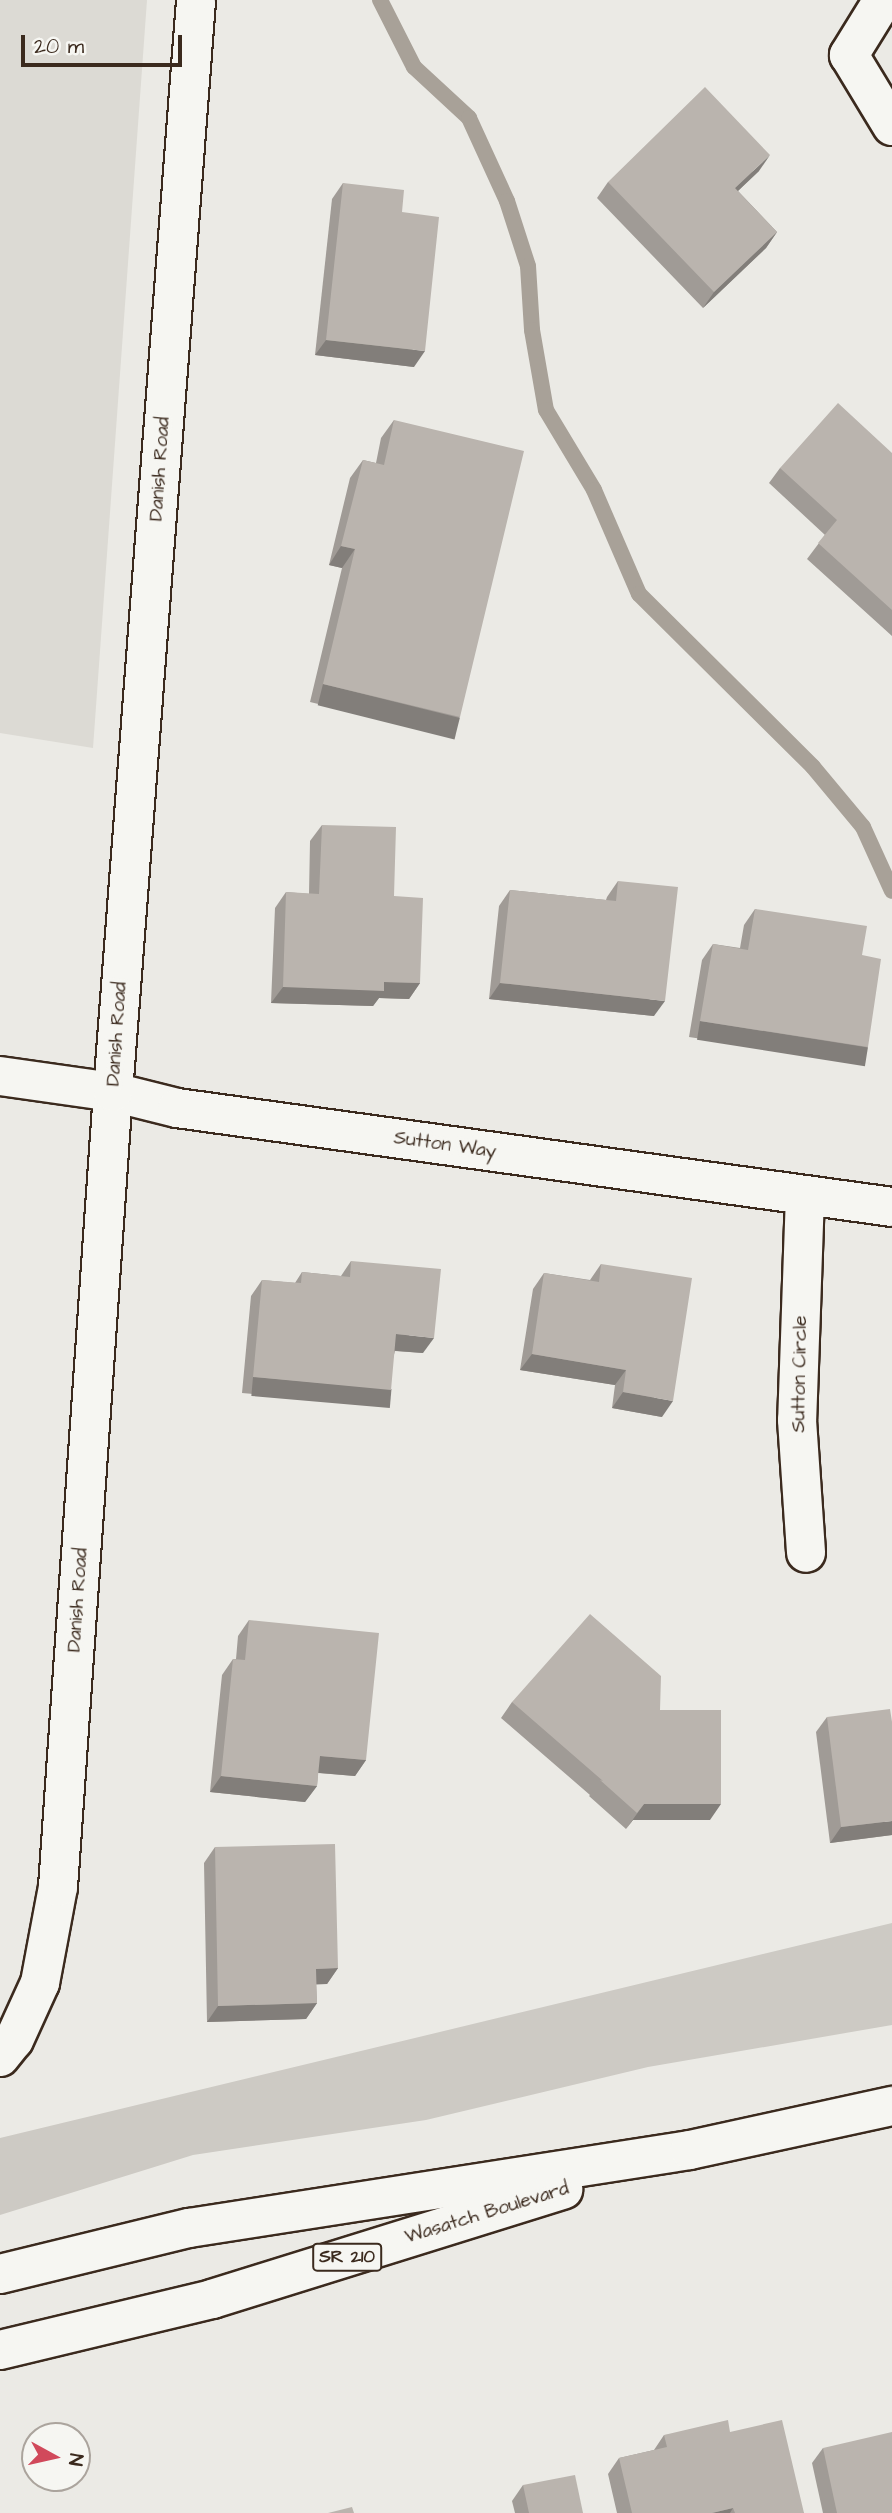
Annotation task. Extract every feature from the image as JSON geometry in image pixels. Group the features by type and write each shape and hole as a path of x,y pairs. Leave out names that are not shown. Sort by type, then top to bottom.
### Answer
{"street":[{"name":"Danish Road","path":"0,2057 18,2032 40,1983 55,1908 195,0"},
{"path":"883,0 849,55 892,126"},
{"name":"Sutton Way","path":"0,1076 113,1092 177,1108 892,1207"},
{"name":"Sutton Circle","path":"805,1195 797,1420 806,1553"},
{"name":"Wasatch Boulevard","path":"0,2274 189,2228 690,2150 892,2106"},
{"name":"Wasatch Boulevard","path":"0,2350 212,2299 690,2150"}],"shaded area":[{"path":"0,0 147,0 93,748 0,733"},
{"path":"892,1923 892,2025 648,2067 426,2120 193,2155 0,2215 0,2138"}],"building":[{"path":"705,87 770,155 735,188 777,232 714,292 608,182"},
{"path":"343,183 404,190 402,212 439,217 425,351 326,340"},
{"path":"838,403 892,453 892,610 818,543 837,520 780,468"},
{"path":"394,420 524,451 460,717 323,684 355,549 341,546 363,460 384,465"},
{"path":"322,825 396,827 394,896 423,898 420,983 384,982 384,991 283,987 286,892 319,894"},
{"path":"618,881 678,887 665,1001 500,983 510,890 616,901"},
{"path":"755,909 867,926 862,955 881,959 868,1047 700,1021 713,944 748,950"},
{"path":"351,1261 441,1269 434,1338 396,1334 391,1390 253,1377 262,1280 301,1283 302,1272 350,1277"},
{"path":"601,1264 692,1278 673,1401 623,1392 626,1370 532,1354 544,1273 599,1282"},
{"path":"590,1614 661,1676 660,1710 721,1710 721,1804 644,1804 637,1813 512,1702"},
{"path":"249,1620 379,1633 366,1760 320,1756 317,1786 221,1776 233,1659 245,1660"},
{"path":"890,1709 892,1821 841,1827 827,1717"},
{"path":"335,1844 338,1968 316,1969 317,2003 218,2006 215,1847"},
{"path":"728,2420 730,2432 782,2420 804,2513 735,2513 733,2508 712,2513 632,2513 619,2458 667,2447 664,2435"},
{"path":"892,2432 892,2513 837,2513 823,2448"},
{"path":"575,2475 583,2513 529,2513 523,2485"},
{"path":"352,2507 354,2513 328,2513"}],"waterway":[{"path":"380,0 414,67 469,118 507,201 528,266 532,330 546,410 594,490 639,594 813,767 863,827 892,891"}]}
